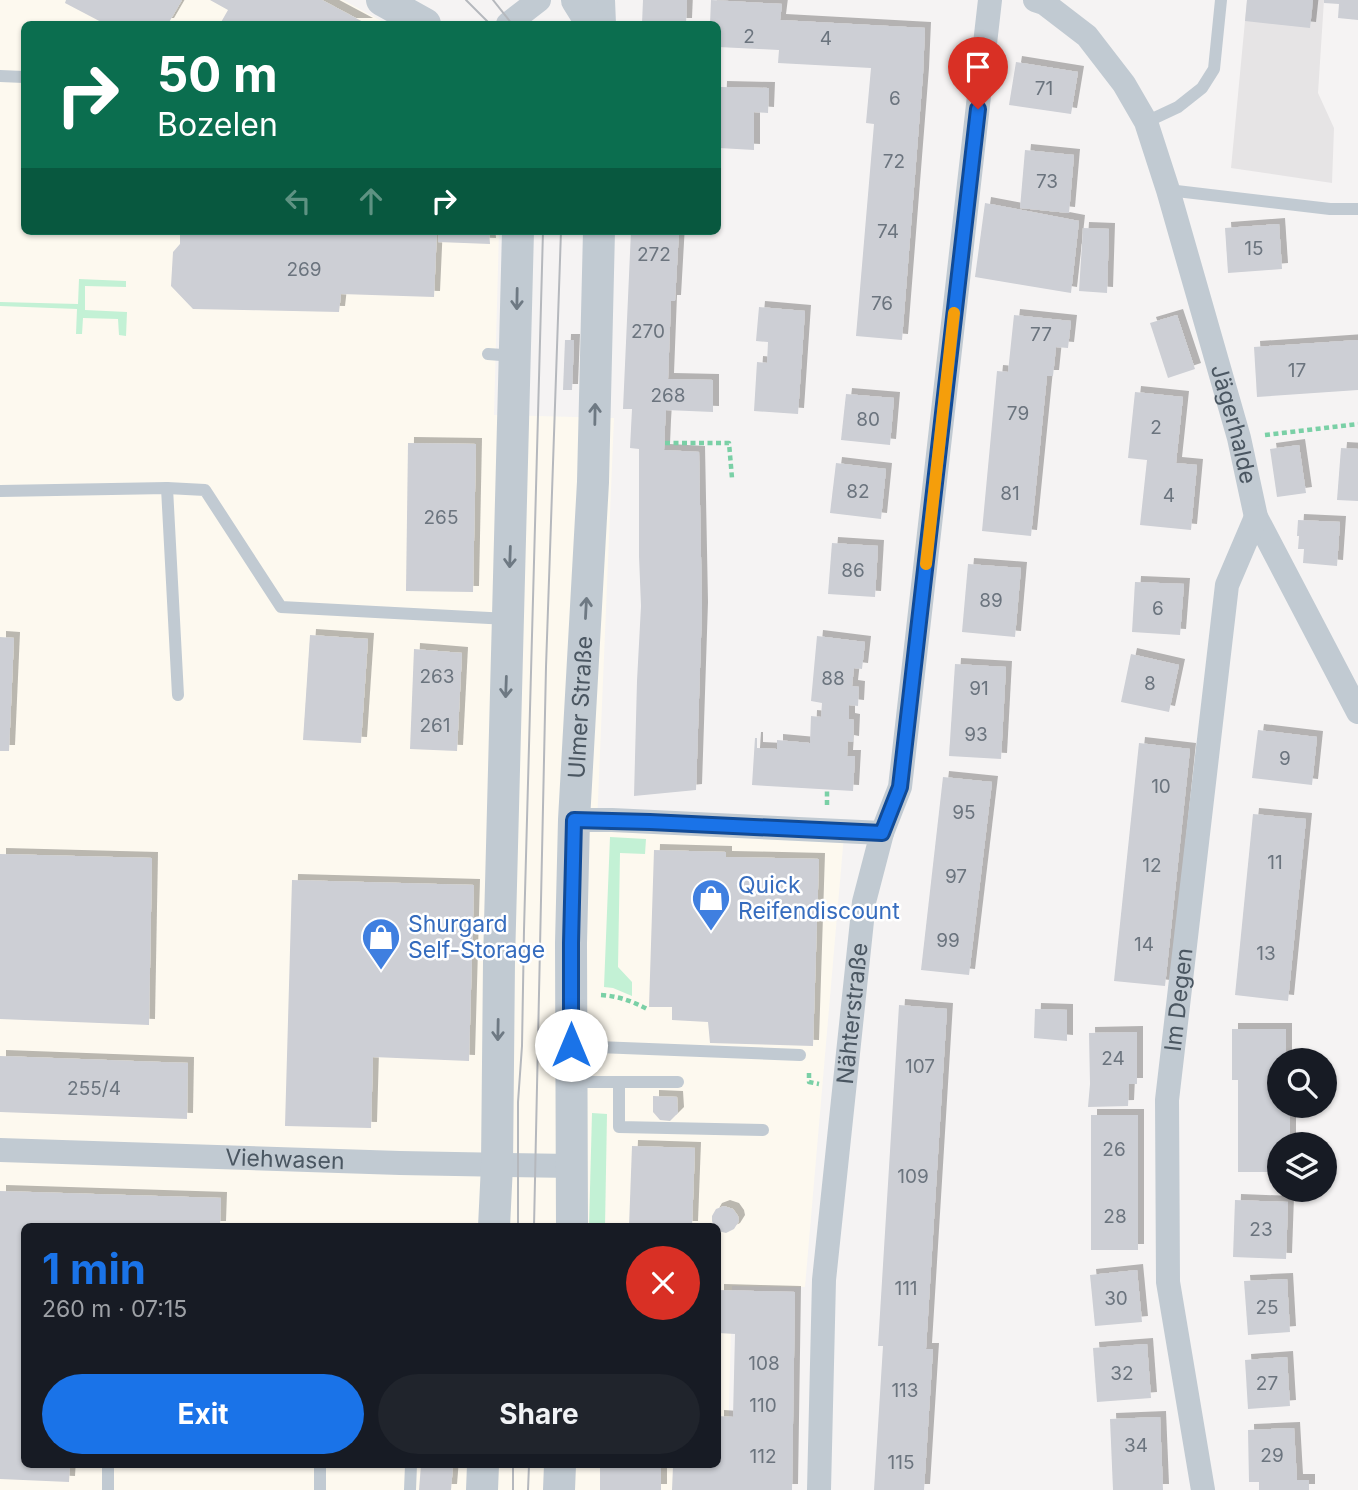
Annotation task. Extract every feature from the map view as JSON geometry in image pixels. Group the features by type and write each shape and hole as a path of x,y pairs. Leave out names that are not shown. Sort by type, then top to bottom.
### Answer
{"street":[{"path":"383,0 420,21"},
{"path":"512,21 539,0"},
{"path":"577,0 590,21"},
{"path":"603,0 604,21"},
{"name":"Nähterstraße","path":"819,1490 824,1280 864,902 882,833 900,787 990,0"},
{"name":"Jägerhalde","path":"1035,0 1044,3 1087,36 1124,84 1146,122 1239,438 1256,517 1358,712"},
{"path":"494,1223 508,619 502,355 517,235"},
{"name":"Ulmer Straße","path":"572,1223 571,943 574,820 593,482 599,235"},
{"name":"Im Degen","path":"1202,1490 1168,1282 1167,1100 1227,585 1256,517"},
{"path":"574,820 882,833"},
{"name":"Viehwasen","path":"0,1150 572,1166"},
{"path":"482,1490 484,1468"},
{"path":"559,1490 560,1468"}],"lane":[{"path":"1146,122 1178,107 1202,88 1208,79 1214,69 1221,0"},
{"path":"0,76 21,77"},
{"path":"1168,190 1330,209 1358,209"},
{"path":"0,491 167,488 205,490 281,607 508,619"},
{"path":"167,488 178,695"},
{"path":"571,1045 800,1055"},
{"path":"572,1082 678,1082"},
{"path":"619,1082 619,1127 763,1130"},
{"path":"108,1468 108,1490"},
{"path":"320,1468 320,1490"},
{"path":"410,1490 411,1468"}],"path":[{"path":"1239,438 1358,424"},
{"path":"665,443 729,443 732,478"},
{"path":"614,996 647,1009"},
{"path":"809,1074 809,1082 815,1083"}],"shaded area":[{"path":"0,0 343,0 382,21 21,21 21,235 499,235 494,415 614,418 597,824 844,835 805,1287 732,1286 727,1490 0,1490"},
{"path":"1247,0 1324,0 1318,93 1334,128 1332,183 1231,168"}],"green space":[{"path":"79,279 126,281 126,287 85,286 85,310 127,312 126,336 119,335 118,319 83,318 82,334 76,334 77,309 0,306 0,302 78,304"},
{"path":"610,837 646,839 645,854 620,853 618,967 632,982 632,996 604,987"},
{"path":"592,1113 607,1114 605,1223 589,1223"}],"building":[{"path":"66,0 182,0 170,21 99,21 65,3"},
{"path":"210,0 322,0 361,21 222,21 228,10"},
{"path":"643,0 687,0 686,21 642,21"},
{"path":"711,0 782,4 780,20 925,28 902,340 856,336 874,124 866,123 871,68 778,63 779,50 721,47 721,21 710,21"},
{"path":"1247,0 1313,0 1310,28 1245,21"},
{"path":"1324,0 1358,0 1358,20 1338,18 1339,4 1324,3"},
{"path":"1016,62 1078,72 1071,114 1009,105"},
{"path":"721,87 769,88 768,113 754,112 754,150 721,148"},
{"path":"1025,150 1074,155 1069,213 1020,208"},
{"path":"985,203 1079,221 1071,293 975,277"},
{"path":"1279,224 1282,269 1228,273 1225,228"},
{"path":"1083,228 1109,229 1107,293 1079,291"},
{"path":"180,235 437,235 434,297 341,294 339,312 193,309 171,286 173,252 180,244"},
{"path":"439,235 489,235 490,244 438,242"},
{"path":"631,235 679,235 675,301 671,301 668,379 713,380 713,412 666,410 664,450 699,452 702,608 696,790 634,796 641,606 639,449 630,448 632,409 623,409"},
{"path":"759,307 805,311 798,414 754,411 757,362 767,363 768,342 756,341"},
{"path":"1014,315 1071,321 1068,348 1056,347 1053,376 1047,376 1031,536 982,531 997,371 1008,372"},
{"path":"1177,315 1195,369 1168,378 1150,323"},
{"path":"565,340 574,340 572,390 563,390"},
{"path":"1358,340 1358,390 1257,397 1254,347"},
{"path":"1135,392 1183,397 1176,463 1197,465 1191,530 1140,525 1147,460 1128,458"},
{"path":"846,394 894,398 890,445 841,440"},
{"path":"408,443 476,444 473,592 406,591"},
{"path":"1299,445 1306,493 1277,497 1270,449"},
{"path":"1341,448 1358,449 1358,501 1337,500"},
{"path":"836,463 886,469 881,519 830,513"},
{"path":"1298,520 1340,522 1337,566 1303,563 1304,549 1298,549"},
{"path":"832,543 878,546 875,597 828,594"},
{"path":"968,564 1021,568 1015,637 962,632"},
{"path":"1135,582 1184,584 1180,635 1132,632"},
{"path":"310,635 368,639 361,743 303,740"},
{"path":"817,636 865,642 862,669 854,668 852,686 859,687 858,706 849,705 849,719 854,720 853,742 848,741 847,756 855,756 853,791 752,785 755,738 757,748 777,749 777,740 810,743 811,716 821,717 822,703 811,701"},
{"path":"0,637 14,638 9,751 0,751"},
{"path":"414,649 462,653 457,751 410,749"},
{"path":"1131,654 1179,665 1169,712 1121,702"},
{"path":"955,664 1006,667 1001,759 949,756"},
{"path":"1258,730 1317,737 1312,785 1252,778"},
{"path":"1139,743 1190,749 1165,986 1114,981"},
{"path":"943,777 992,782 969,975 921,970"},
{"path":"1253,814 1306,819 1288,1001 1235,995"},
{"path":"654,850 726,852 726,857 819,859 813,1046 710,1043 708,1022 672,1020 672,1007 649,1007"},
{"path":"0,854 152,858 149,1025 0,1019"},
{"name":"Shurgard Self-Storage","path":"292,880 474,885 469,1061 373,1057 371,1128 285,1126"},
{"path":"899,1005 947,1009 926,1349 933,1349 924,1490 874,1490 883,1346 878,1346"},
{"path":"1035,1009 1067,1010 1067,1041 1034,1038"},
{"path":"1232,1029 1286,1029 1286,1048 1267,1048 1267,1118 1290,1118 1290,1132 1267,1132 1267,1172 1238,1172 1238,1080 1232,1080"},
{"path":"1137,1032 1137,1084 1129,1084 1128,1106 1088,1107 1089,1033"},
{"path":"0,1056 188,1063 187,1119 0,1112"},
{"path":"653,1096 677,1097 678,1113 670,1121 660,1120 653,1112"},
{"path":"1091,1115 1138,1115 1138,1250 1091,1250"},
{"path":"632,1146 695,1148 692,1223 629,1223"},
{"path":"0,1191 221,1198 220,1223 21,1223 21,1468 70,1468 69,1482 0,1479"},
{"path":"1235,1200 1288,1202 1286,1259 1233,1257"},
{"path":"724,1206 733,1209 739,1221 734,1229 726,1233 721,1232 721,1223 713,1223 712,1216 716,1209"},
{"path":"1137,1270 1142,1322 1095,1326 1090,1275"},
{"path":"1287,1279 1290,1332 1248,1335 1244,1281"},
{"path":"721,1290 795,1292 792,1490 672,1490 673,1468 721,1468 721,1416 733,1417 735,1334 721,1333"},
{"path":"1147,1344 1151,1398 1097,1402 1093,1348"},
{"path":"1287,1357 1290,1406 1248,1409 1245,1360"},
{"path":"1160,1417 1163,1490 1113,1490 1110,1419"},
{"path":"1294,1428 1297,1480 1309,1480 1309,1490 1259,1490 1259,1482 1249,1482 1248,1430"},
{"path":"421,1468 453,1468 451,1490 419,1490"},
{"path":"600,1468 661,1468 661,1490 600,1490"}],"tram line":[{"path":"466,0 487,21"},
{"path":"493,0 510,21"},
{"path":"518,1223 518,1102 522,1046 543,235"},
{"path":"534,1223 546,667 561,235"},
{"path":"513,1468 513,1490"},
{"path":"528,1490 529,1468"}],"slow traffic":[{"path":"926,564 954,313"}],"place":[{"name":"Quick Reifendiscount","path":"711,932"},
{"name":"Shurgard Self-Storage","path":"381,971"}],"route":[{"path":"571,1045 574,820 882,833 900,787 978,109"}]}
